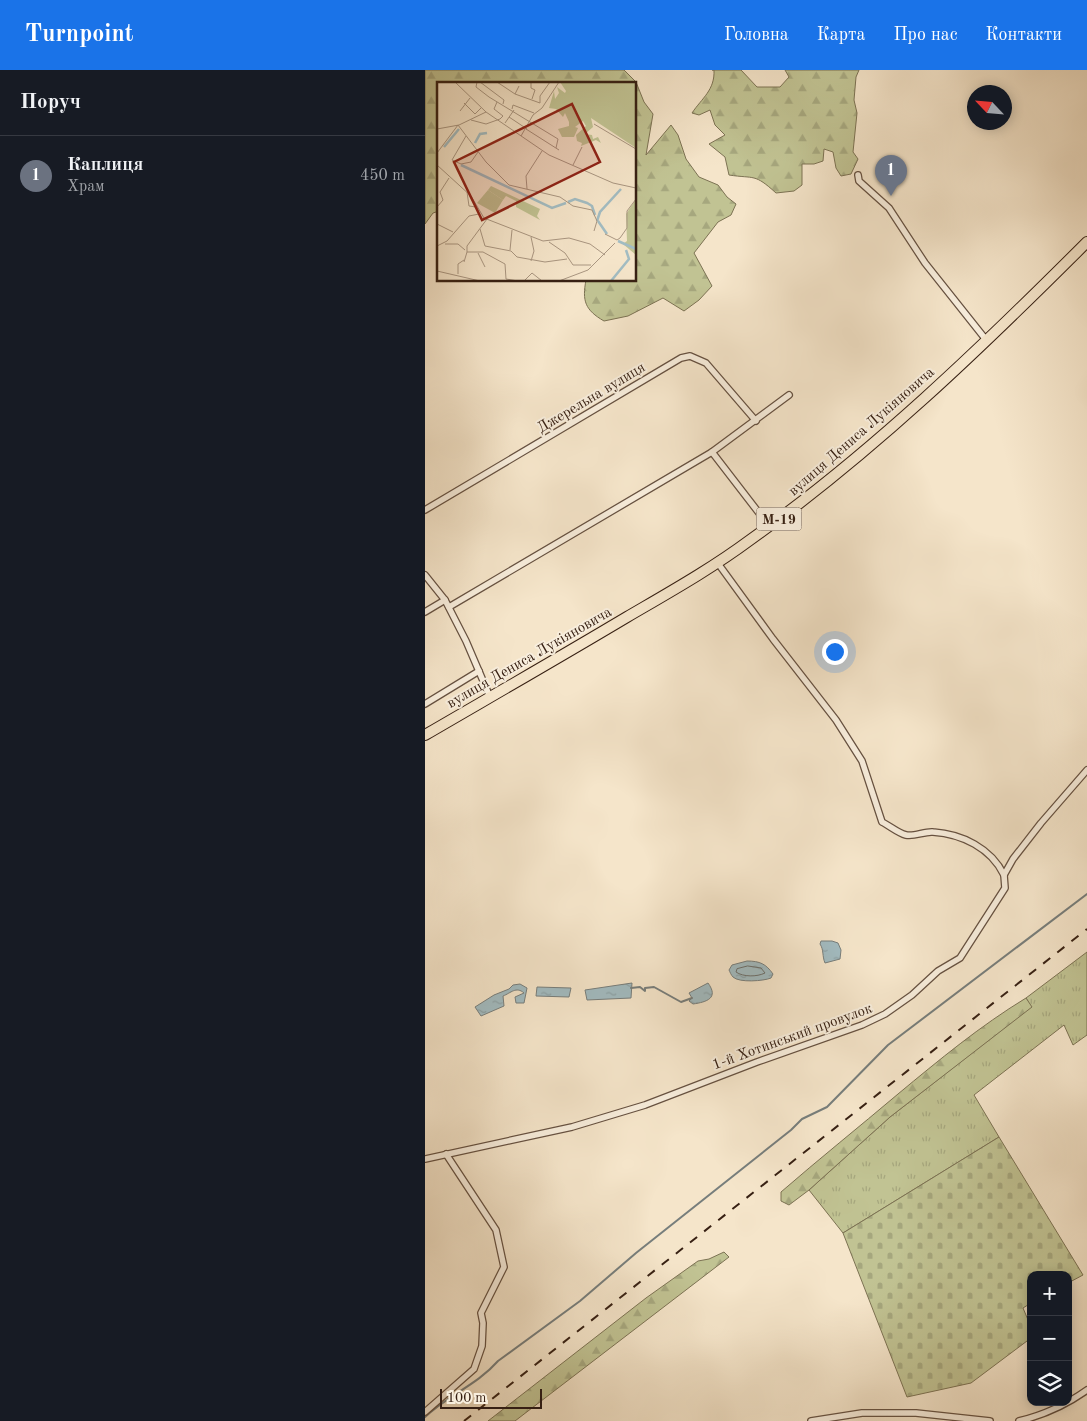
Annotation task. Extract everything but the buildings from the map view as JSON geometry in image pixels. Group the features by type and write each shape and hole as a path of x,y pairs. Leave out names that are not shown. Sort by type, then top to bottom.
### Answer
{"highway":[{"name":"вулиця Дениса Лукіяновича","path":"425,735 688,581 769,526 834,477 987,341 1087,242"}],"street":[{"path":"858,175 859,181 889,208 925,263 987,341"},
{"name":"Джерельна вулиця","path":"425,510 681,358 690,356 706,363 756,421"},
{"path":"449,607 712,452 789,395"},
{"path":"712,452 769,526"},
{"path":"717,562 773,639 836,720 862,761 882,822 907,836 932,832 966,840 989,854 999,864 1004,875"},
{"path":"425,574 449,607 490,697"},
{"path":"425,612 445,600"},
{"path":"425,704 479,670"},
{"name":"1-й Хотинський провулок","path":"425,1159 572,1128 645,1105 757,1062 832,1037 885,1014 912,995 938,971 960,958 1005,888 1004,875 1013,858 1087,770"},
{"path":"425,1412 474,1369 482,1346 483,1323 481,1313 504,1267 497,1230 446,1154"},
{"path":"1019,1421 1040,1416 1073,1400 1087,1390"},
{"path":"811,1421 862,1413 916,1414 945,1419 990,1421"}],"green space":[{"path":"425,70 624,70 636,82 437,82 437,212 433,213 425,224"},
{"path":"714,70 741,70 757,87 780,87 789,77 785,70 859,70 856,77 854,100 857,113 853,152 858,159 851,174 841,176 836,168 833,152 824,149 823,161 814,164 802,164 802,185 794,191 776,193 763,182 754,178 729,175 725,157 709,144 725,135 715,125 710,110 699,115 692,113 710,88 714,77"},
{"path":"636,82 644,102 653,114 646,155 671,125 678,135 686,159 699,177 718,185 727,197 736,204 731,215 718,222 694,253 712,286 699,300 684,311 663,298 628,316 604,321 589,309 584,294 586,281 636,281"},
{"path":"1087,952 1087,1035 1073,1045 1064,1025 974,1095 999,1137 843,1233 809,1190 890,1117 1031,1007 1026,998"},
{"path":"1026,998 1032,1007 890,1117 809,1190 789,1205 781,1201 781,1192 898,1094 976,1032"},
{"path":"999,1137 1083,1275 1072,1281 1072,1271 1027,1271 1027,1306 1023,1308 1027,1318 1027,1341 971,1383 907,1397 843,1233"},
{"path":"724,1252 729,1257 515,1421 488,1421 646,1298 698,1261 709,1259"}],"water":[{"path":"821,941 838,943 841,950 840,959 825,963 820,944"},
{"path":"747,961 759,962 765,965 773,974 771,978 746,981 733,977 729,970 732,965"},
{"path":"632,983 631,998 587,1000 585,990"},
{"path":"708,983 712,992 710,998 693,1004 689,1001 692,998 689,993"},
{"path":"520,984 527,988 524,1003 516,1003 515,997 524,993 516,990 503,996 504,1006 481,1016 475,1007 513,985"},
{"path":"537,987 571,988 569,997 536,996"}],"waterway":[{"path":"425,1417 443,1402 481,1377 498,1361 580,1301 636,1253 791,1130 802,1119 827,1107 888,1045 1087,894"},
{"path":"631,988 640,987 645,991 645,988 654,987 681,1002 692,998"}],"railway":[{"path":"464,1421 1087,929"}],"place":[{"name":"Каплиця","path":"891,196"}]}
